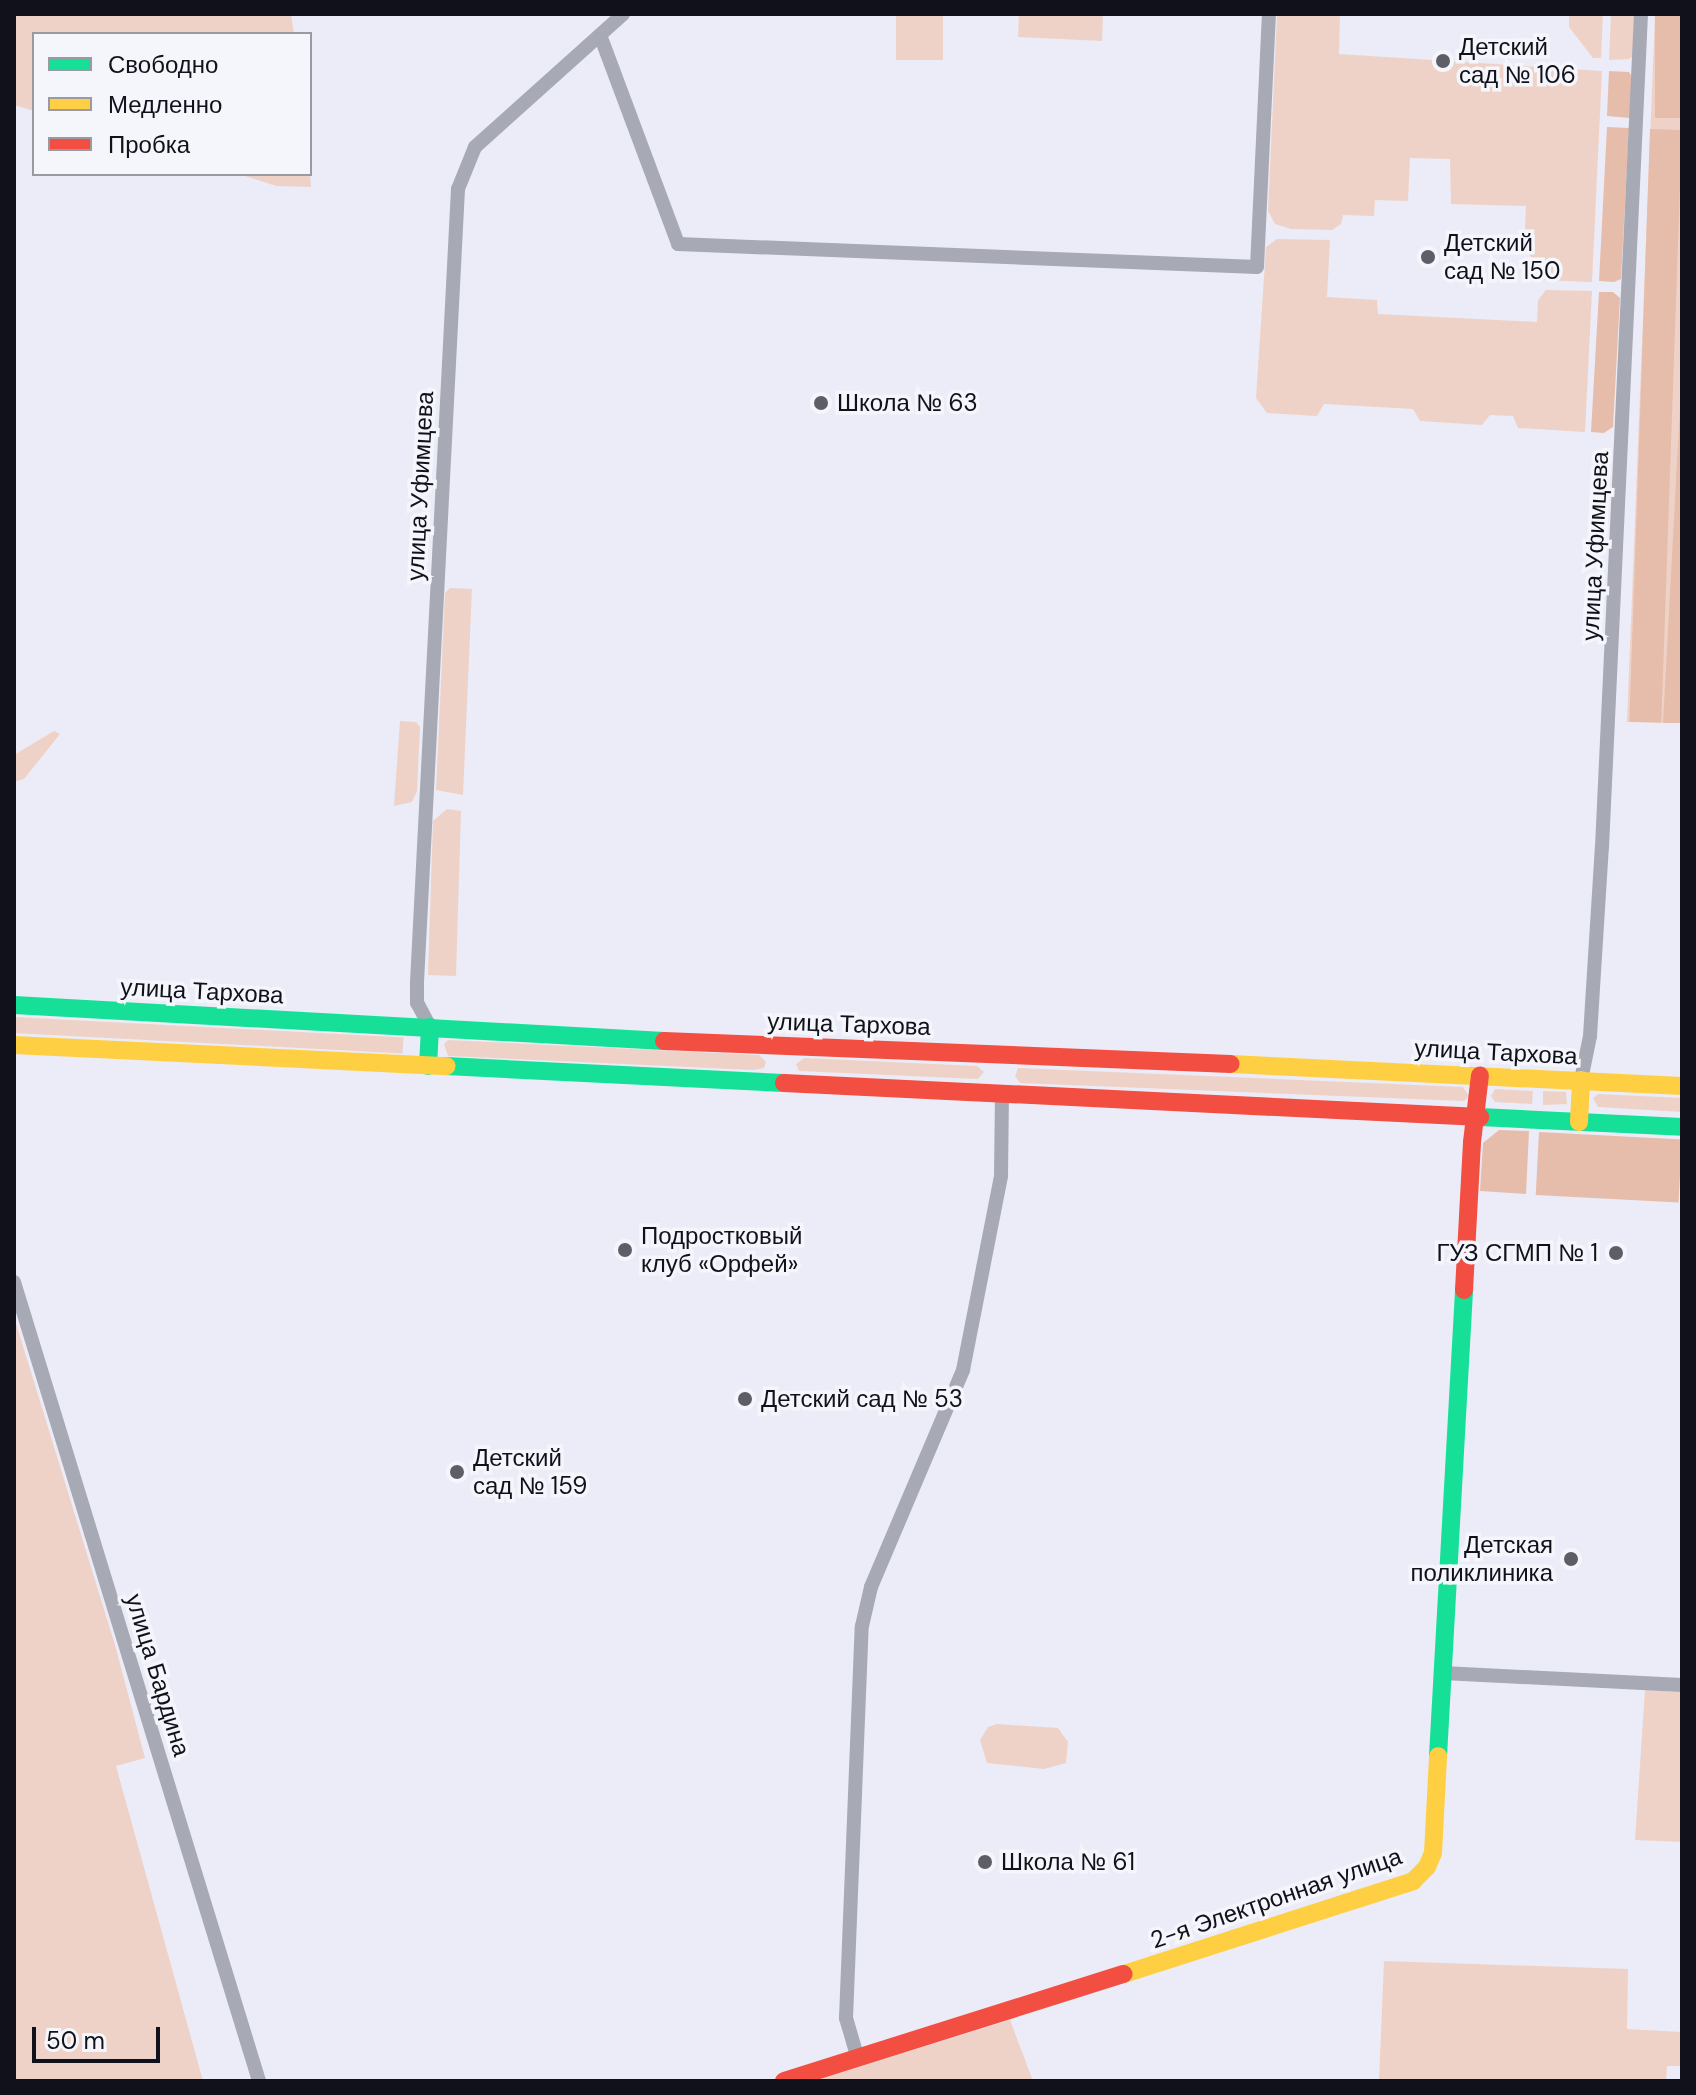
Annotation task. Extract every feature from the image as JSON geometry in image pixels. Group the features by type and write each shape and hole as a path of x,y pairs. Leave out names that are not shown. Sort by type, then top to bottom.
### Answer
{"main road":[{"name":"улица Тархова","path":"14,1005 779,1047 1682,1086"},
{"path":"428,1066 430,1027"},
{"path":"14,1045 1682,1127"},
{"name":"2-я Электронная улица","path":"784,2081 1413,1881 1427,1867 1433,1853 1472,1142 1480,1075"},
{"path":"1579,1122 1581,1080"}],"street":[{"name":"улица Уфимцева","path":"430,1027 417,1003 417,982 458,189 475,147 623,14"},
{"path":"600,35 678,244 1257,267 1269,14"},
{"name":"улица Уфимцева","path":"1581,1080 1590,1036 1604,815 1641,14"},
{"path":"858,2059 846,2018 862,1626 871,1587 963,1370 1001,1176 1002,1094"},
{"name":"улица Бардина","path":"14,1282 259,2081"},
{"path":"1443,1673 1682,1685"}],"shaded area":[{"path":"14,14 291,14 294,32 32,32 32,110 14,105"},
{"path":"896,14 943,14 943,60 896,60"},
{"path":"1019,14 1103,14 1102,41 1018,37"},
{"path":"1277,14 1340,14 1339,54 1602,71 1592,282 1541,280 1537,264 1524,248 1526,206 1451,204 1450,159 1410,158 1408,201 1375,200 1374,216 1343,215 1341,224 1332,230 1291,229 1275,224 1268,211"},
{"path":"1569,14 1603,14 1601,58 1593,58 1569,27"},
{"path":"1611,14 1635,14 1633,56 1629,59 1609,60"},
{"path":"1655,14 1682,14 1682,723 1627,722"},
{"path":"1655,14 1682,14 1682,118 1655,118"},
{"path":"1609,71 1629,72 1632,77 1630,118 1607,116"},
{"path":"1607,127 1629,128 1621,279 1614,282 1599,281"},
{"path":"1650,129 1682,130 1661,723 1629,722"},
{"path":"245,176 310,176 311,187 276,186"},
{"path":"1277,239 1330,240 1327,297 1377,300 1378,314 1537,322 1538,300 1546,290 1592,291 1585,432 1518,428 1513,416 1490,415 1482,425 1420,421 1413,409 1324,404 1317,416 1267,413 1256,398 1266,247"},
{"path":"1599,292 1613,292 1620,298 1613,427 1604,433 1591,432"},
{"path":"1682,370 1682,723 1663,723"},
{"path":"450,588 472,589 463,795 436,790 445,593"},
{"path":"400,721 416,722 420,727 417,791 412,802 394,806"},
{"path":"54,731 60,734 24,779 14,782 14,755"},
{"path":"447,809 461,811 456,976 428,975 433,821"},
{"path":"14,1017 403,1037 403,1053 14,1033"},
{"path":"448,1040 759,1055 766,1062 764,1068 754,1070 448,1056 444,1044"},
{"path":"804,1058 977,1066 984,1072 978,1079 799,1071 796,1064"},
{"path":"1018,1068 1463,1087 1469,1096 1464,1101 1020,1083 1015,1076"},
{"path":"1495,1089 1533,1091 1532,1104 1495,1102 1491,1096"},
{"path":"1543,1091 1566,1092 1567,1104 1543,1105"},
{"path":"1598,1094 1682,1098 1682,1112 1598,1107 1593,1098"},
{"path":"1499,1130 1529,1131 1526,1194 1480,1191 1483,1143"},
{"path":"1539,1132 1682,1139 1679,1202 1536,1195"},
{"path":"15,1320 115,1645 145,1758 116,1766 203,2081 14,2081"},
{"path":"1645,1690 1682,1692 1682,1842 1635,1840"},
{"path":"997,1724 1058,1728 1068,1742 1066,1763 1044,1769 987,1763 980,1740 988,1727"},
{"path":"1384,1961 1628,1969 1627,2029 1682,2032 1682,2066 1667,2066 1666,2081 1379,2081"},
{"path":"1010,2020 1033,2081 813,2081"}],"traffic: fast":[{"path":"14,1005 664,1041"},
{"path":"428,1066 430,1027"},
{"path":"446,1066 784,1083"},
{"path":"1480,1117 1682,1127"},
{"path":"1438,1756 1464,1290"}],"traffic: slow":[{"path":"14,1045 446,1066"},
{"path":"1231,1064 1682,1086"},
{"path":"1579,1122 1581,1080"},
{"path":"1124,1974 1413,1881 1427,1867 1433,1853 1438,1756"}],"traffic: jam":[{"path":"664,1041 1231,1064"},
{"path":"1464,1290 1472,1142 1480,1075"},
{"path":"784,1083 1480,1117"},
{"path":"784,2081 1124,1974"}],"place":[{"name":"Детский сад № 106","path":"1443,61"},
{"name":"Детский сад № 150","path":"1428,257"},
{"name":"Школа № 63","path":"821,403"},
{"name":"Подростковый клуб «Орфей»","path":"625,1250"},
{"name":"ГУЗ СГМП № 1","path":"1616,1253"},
{"name":"Детский сад № 53","path":"745,1399"},
{"name":"Детский сад № 159","path":"457,1472"},
{"name":"Детская поликлиника","path":"1571,1559"},
{"name":"Школа № 61","path":"985,1862"}]}
